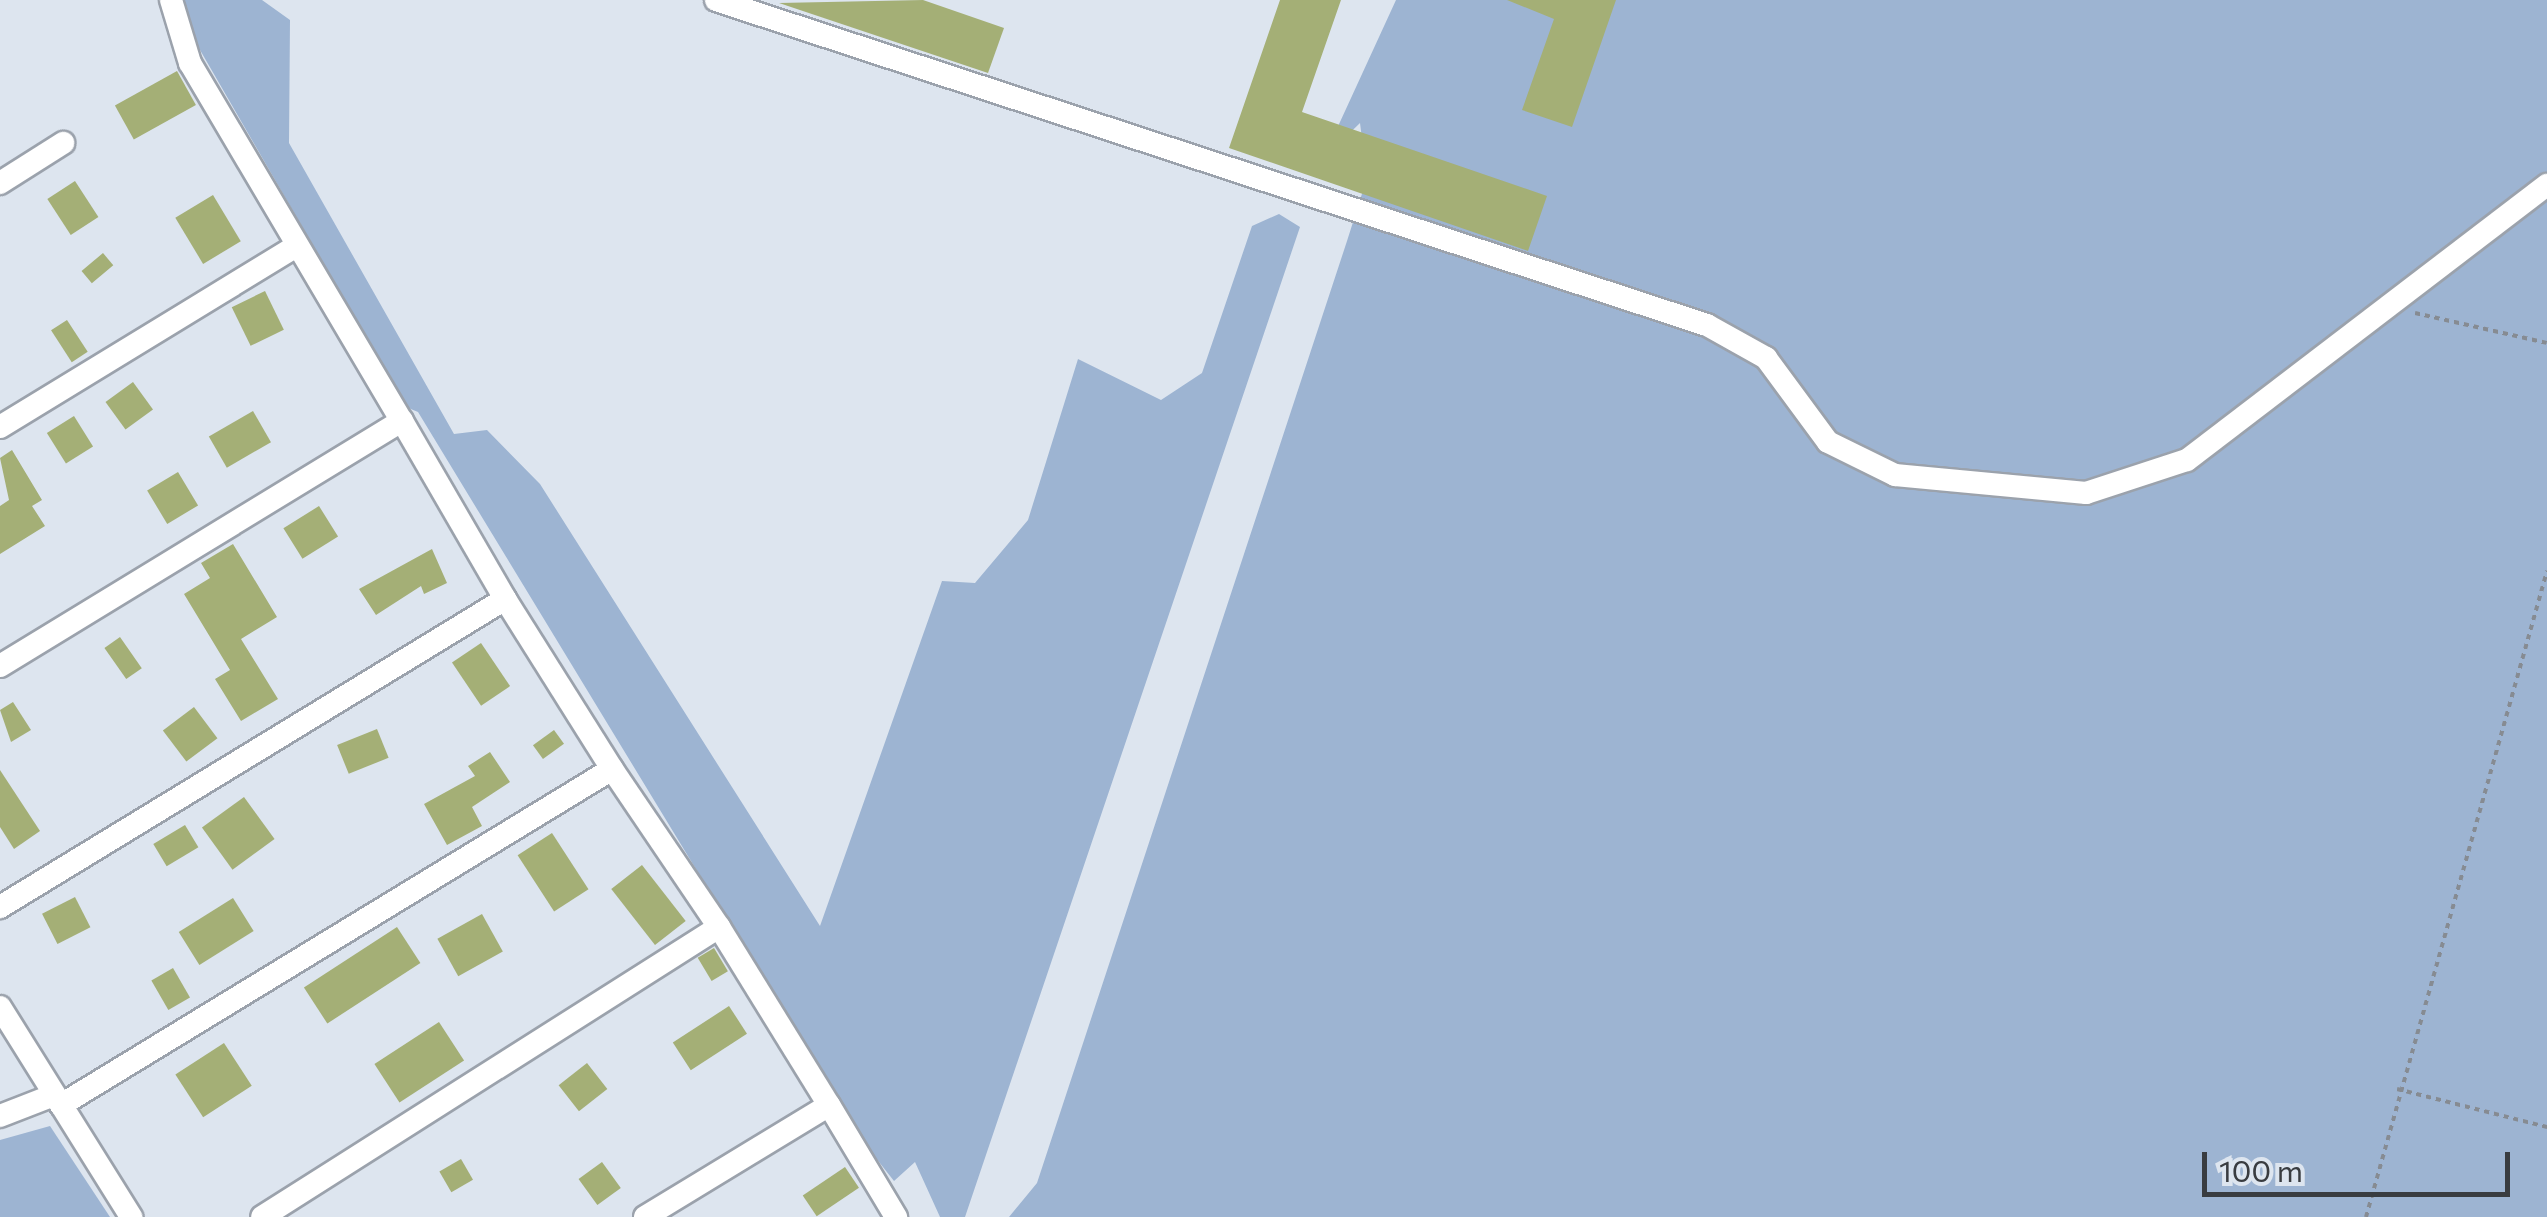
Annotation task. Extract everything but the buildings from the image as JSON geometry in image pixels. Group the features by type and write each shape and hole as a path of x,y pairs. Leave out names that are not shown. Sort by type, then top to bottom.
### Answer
{"street":[{"path":"171,0 190,63 505,599 612,769 719,927 896,1217"},
{"path":"716,0 1707,325 1766,358 1828,442 1896,474 2086,492 2138,481 2188,460 2391,308 2547,184"},
{"path":"0,183 63,143"},
{"path":"0,427 296,246"},
{"path":"0,666 402,421"},
{"path":"0,907 505,599"},
{"path":"0,1116 58,1100 612,769"},
{"path":"262,1217 719,927"},
{"path":"0,1007 131,1217"},
{"path":"645,1217 829,1105"}],"path":[{"path":"2391,308 2547,343"},
{"path":"2366,1217 2395,1088 2464,877 2547,571"},
{"path":"2395,1088 2547,1127"}],"shaded area":[{"path":"182,0 262,0 290,20 289,143 454,434 487,430 540,484 820,926 942,581 975,583 1028,520 1078,359 1161,400 1202,373 1252,226 1279,214 1300,227 965,1217 940,1217 915,1162 894,1181 857,1134 418,412 406,407 196,43"},
{"path":"1396,0 2547,0 2547,1217 1009,1217 1037,1183 1347,241 1367,178 1360,123 1323,159"},
{"path":"50,1126 110,1217 0,1217 0,1140"}]}
